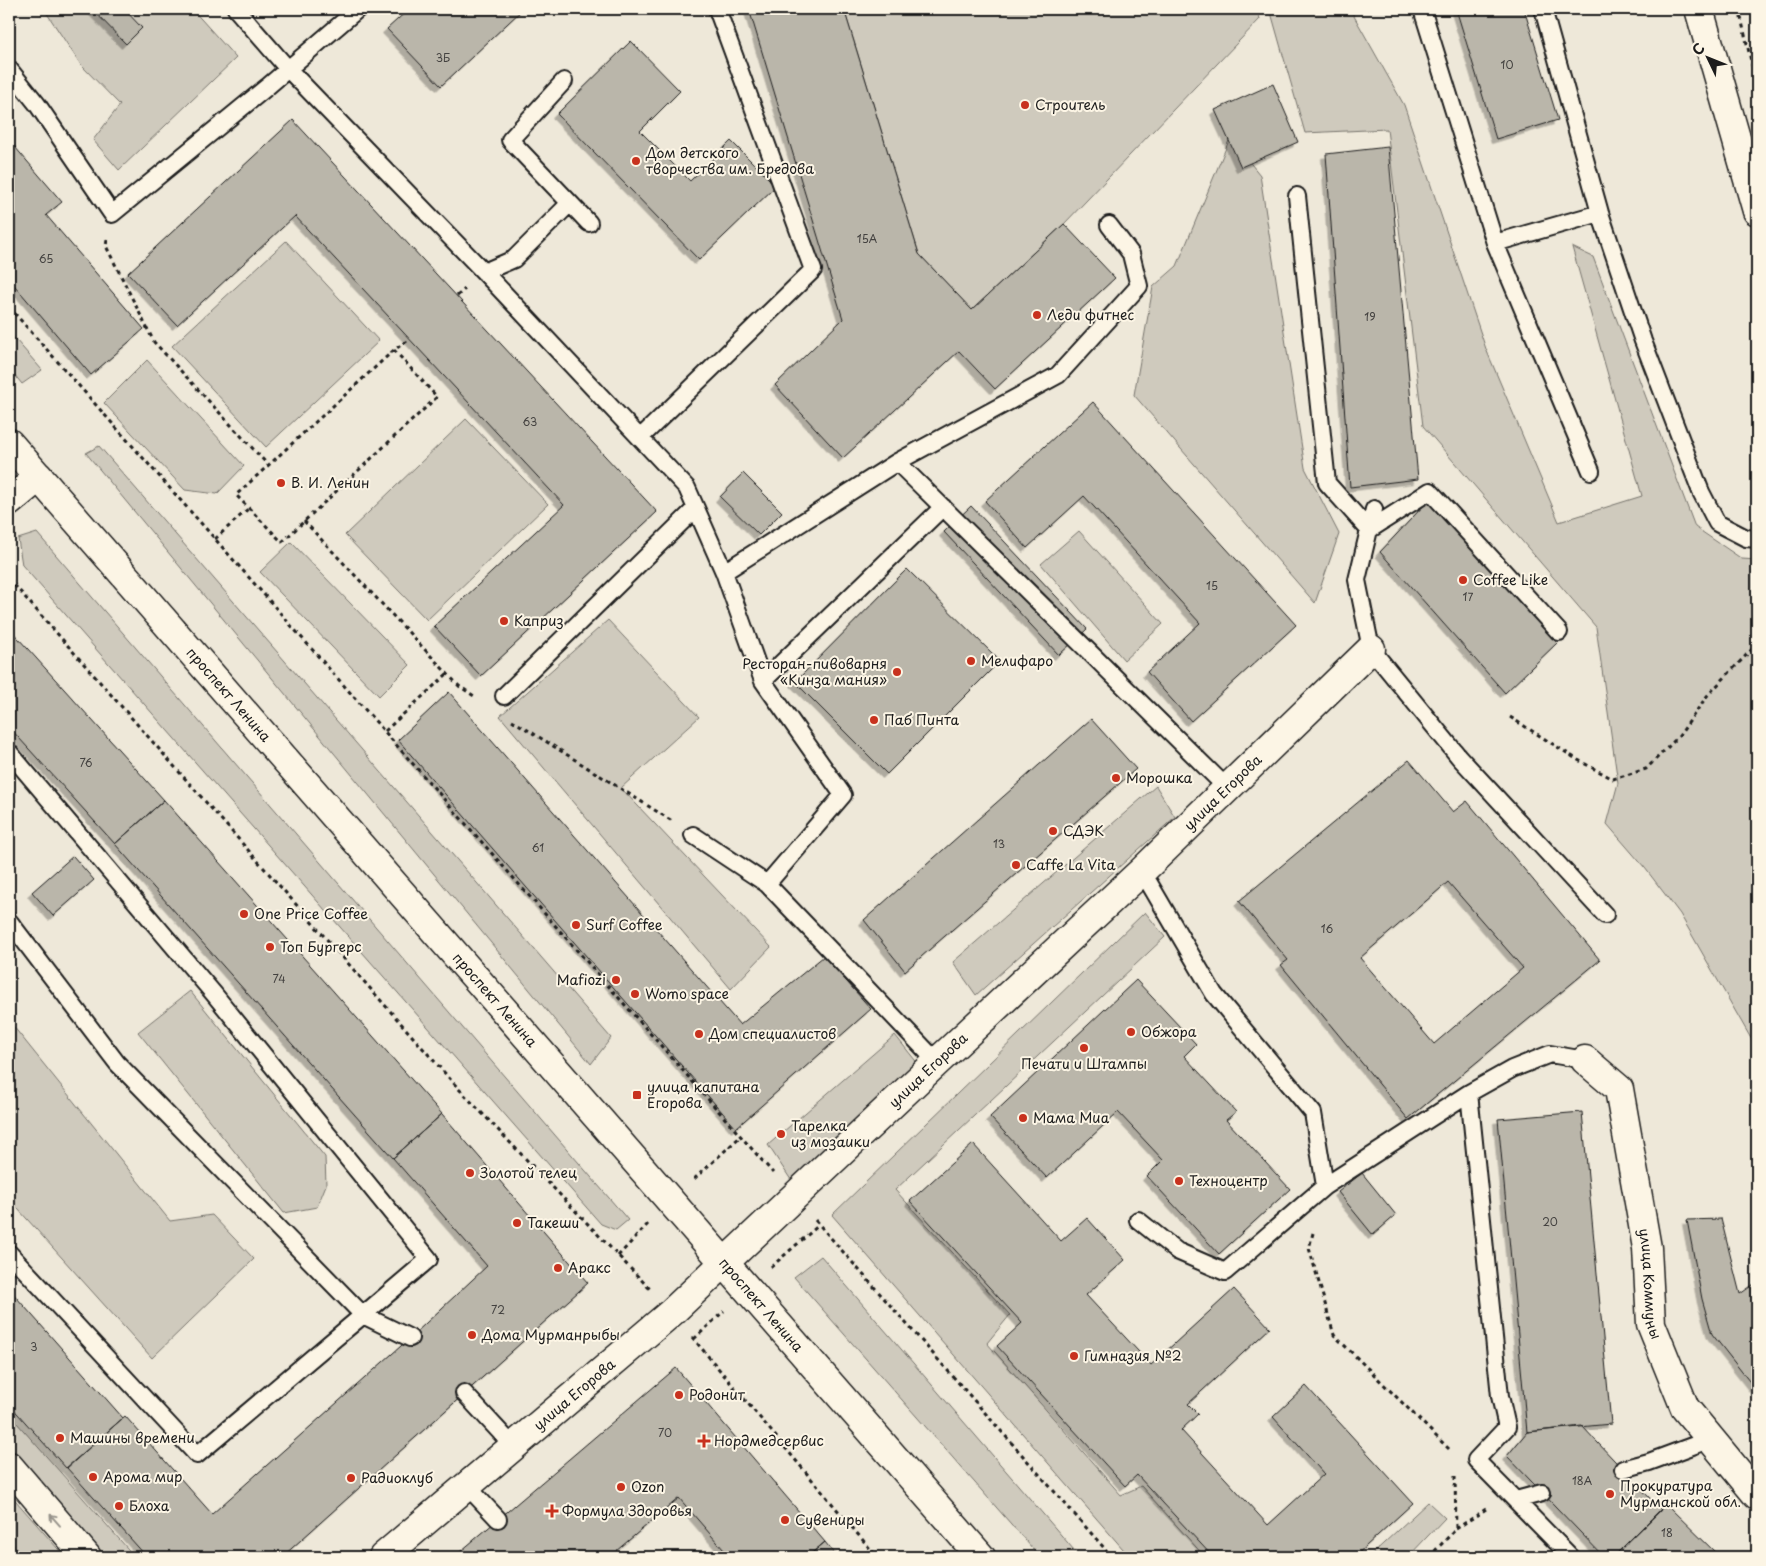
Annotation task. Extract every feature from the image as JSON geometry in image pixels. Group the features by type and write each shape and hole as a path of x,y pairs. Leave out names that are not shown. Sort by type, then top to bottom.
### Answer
{"street":[{"path":"1699,9 1757,211"},
{"name":"проспект Ленина","path":"9,443 981,1557"},
{"path":"9,502 38,477"},
{"name":"улица Егорова","path":"383,1557 672,1312 1142,871 1371,649"},
{"name":"улица Коммуны","path":"1585,1060 1619,1089 1647,1248 1651,1324 1685,1408 1757,1495"},
{"path":"9,1466 87,1557"}],"lane":[{"path":"236,9 288,69 484,272 687,488 724,572 763,681 843,795 767,884"},
{"path":"9,69 37,104 112,214 358,9"},
{"path":"640,438 813,270 717,9"},
{"path":"1422,9 1495,243 1591,471"},
{"path":"1543,9 1600,213 1643,340 1701,492 1717,522 1746,538 1757,539"},
{"path":"564,81 510,140 589,223"},
{"path":"1297,196 1327,483 1369,530"},
{"path":"484,272 514,260 570,203"},
{"path":"1495,243 1600,213"},
{"path":"724,572 898,462 1058,375 1139,286 1131,254 1109,225"},
{"path":"898,462 1227,788"},
{"path":"1369,530 1430,492 1559,632"},
{"path":"763,681 943,507"},
{"path":"504,696 696,508"},
{"path":"1374,509 1358,580 1371,649 1459,757 1605,915"},
{"path":"9,752 214,994 429,1259 197,1455 9,1253"},
{"path":"693,835 767,884 937,1062"},
{"path":"1142,871 1214,994 1313,1113 1325,1186"},
{"path":"9,921 117,1063 363,1315 410,1338"},
{"path":"1138,1220 1177,1251 1225,1272 1325,1186 1469,1093 1512,1069 1550,1054 1585,1060"},
{"path":"1469,1093 1500,1396 1507,1427 1476,1460 1571,1557"},
{"path":"464,1393 513,1446"},
{"path":"1623,1469 1649,1462 1711,1439"},
{"path":"467,1486 498,1519"},
{"path":"1516,1500 1542,1492"}],"path":[{"path":"1739,9 1755,82"},
{"path":"112,214 106,246 154,342 268,465"},
{"path":"9,307 1112,1557"},
{"path":"394,350 437,397 282,542 236,494 394,350 410,339"},
{"path":"215,539 249,508"},
{"path":"9,579 458,1088 672,1312 877,1557"},
{"path":"1510,717 1578,760 1613,779 1646,769 1679,736 1707,696 1757,644"},
{"path":"385,731 447,674"},
{"path":"1325,1186 1309,1248 1334,1336 1455,1455"},
{"path":"1455,1474 1456,1529"},
{"path":"1430,1557 1456,1529 1488,1508 1516,1500"}],"shaded area":[{"path":"49,9 192,9 236,58 119,170 93,140 120,105 81,65 46,12"},
{"name":"Строитель","path":"844,9 1257,9 1260,19 1064,224 972,310 919,254"},
{"path":"1270,9 1350,9 1404,105 1486,349 1559,522 1642,496 1572,247 1593,257 1695,527 1742,559 1757,560 1757,1049 1680,914 1645,868 1607,824 1618,783 1596,627 1423,426 1387,129 1305,133"},
{"path":"1230,138 1260,175 1305,468 1339,534 1315,603 1134,395 1153,287 1177,266"},
{"path":"286,241 379,341 266,447 172,346"},
{"path":"9,332 42,370 22,384 9,368"},
{"path":"147,360 244,466 217,494 185,490 104,403"},
{"path":"466,419 548,504 427,620 345,535"},
{"path":"99,446 611,1038 591,1064 86,453"},
{"path":"1079,531 1163,624 1124,660 1041,564"},
{"path":"37,533 628,1220 616,1230 601,1224 22,565 18,539"},
{"path":"291,542 410,665 379,696 260,572"},
{"path":"608,620 699,717 621,788 771,947 731,989 500,716"},
{"path":"1156,786 1175,817 976,995 953,962"},
{"path":"1145,912 1165,937 895,1190 1010,1315 987,1343 1121,1495 1141,1486 1205,1557 1130,1557 832,1215"},
{"path":"190,991 325,1157 326,1185 317,1207 284,1213 138,1032"},
{"path":"9,1021 170,1221 212,1215 254,1259 152,1358 9,1199"},
{"path":"895,1035 923,1070 795,1186 768,1145"},
{"path":"821,1256 1080,1557 1040,1557 794,1277"},
{"path":"9,1414 135,1557 102,1557 9,1451"},
{"path":"9,1493 65,1557 24,1557 9,1540"},
{"path":"1428,1502 1445,1518 1408,1557 1369,1557"}],"building":[{"path":"92,9 124,9 142,28 126,44"},
{"path":"409,9 523,9 441,86 387,29"},
{"path":"749,9 844,9 919,254 972,310 1064,224 1115,278 995,389 959,351 843,458 775,385 843,319"},
{"path":"1456,9 1524,9 1558,120 1496,139"},
{"name":"Дом детского творчества им. Бредова","path":"631,41 680,91 640,131 690,181 731,141 776,186 699,260 557,114"},
{"path":"1273,84 1298,142 1241,167 1215,110"},
{"path":"293,120 657,512 481,676 434,626 564,505 295,216 177,325 128,273"},
{"path":"9,140 62,202 46,215 144,329 91,375 9,279"},
{"path":"1388,147 1418,479 1350,487 1326,154"},
{"path":"1093,402 1296,625 1191,721 1147,672 1200,623 1084,496 1027,548 985,501"},
{"path":"743,473 782,512 759,535 720,497"},
{"path":"1428,501 1557,643 1505,693 1380,552"},
{"path":"971,506 1087,629 1059,655 944,532"},
{"name":"Ресторан-пивоварня «Кинза мания»","path":"907,569 1000,661 887,774 795,682"},
{"path":"9,628 164,800 115,844 9,727"},
{"path":"449,692 740,1025 824,956 871,1009 736,1128 398,740"},
{"path":"1091,719 1136,769 905,971 864,920"},
{"path":"1409,760 1453,812 1467,801 1600,960 1408,1119 1281,965 1288,960 1239,901","holes":["1448,882 1523,968 1434,1044 1360,958"]},
{"path":"164,800 442,1114 393,1158 115,844"},
{"path":"73,856 94,880 53,916 32,892"},
{"path":"1136,980 1196,1044 1184,1056 1236,1112 1226,1120 1290,1189 1219,1254 1147,1176 1163,1160 1118,1112 1047,1178 990,1117"},
{"path":"1582,1112 1611,1424 1527,1432 1498,1119"},
{"path":"442,1114 588,1283 282,1557 147,1557 67,1468 125,1416 212,1514 410,1338 487,1266 393,1158"},
{"name":"Гимназия №2","path":"973,1144 1061,1241 1087,1218 1125,1260 1086,1295 1151,1365 1234,1289 1270,1328 1188,1404 1198,1414 1181,1430 1268,1525 1324,1474 1273,1417 1306,1386 1413,1503 1354,1557 1213,1557 1137,1475 1125,1486 997,1346 1022,1323 910,1201"},
{"path":"1362,1173 1396,1215 1373,1235 1338,1192"},
{"path":"1721,1219 1740,1294 1757,1282 1757,1391 1712,1334 1702,1299 1687,1220"},
{"path":"9,1289 123,1418 66,1468 9,1404"},
{"path":"676,1368 825,1542 807,1557 730,1557 679,1498 609,1557 454,1557"},
{"path":"1582,1426 1661,1510 1613,1557 1604,1557 1507,1456 1527,1432"},
{"path":"1666,1504 1720,1557 1613,1557"},
{"path":"825,1542 837,1557 807,1557"}],"place":[{"name":"Строитель","path":"1025,105"},
{"name":"Дом детского творчества им. Бредова","path":"636,161"},
{"name":"Леди фитнес","path":"1037,315"},
{"name":"В. И. Ленин","path":"281,483"},
{"name":"Coffee Like","path":"1463,580"},
{"name":"Каприз","path":"504,621"},
{"name":"Мелифаро","path":"971,661"},
{"name":"Ресторан-пивоварня «Кинза мания»","path":"897,672"},
{"name":"Паб Пинта","path":"874,720"},
{"name":"Морошка","path":"1116,778"},
{"name":"СДЭК","path":"1053,831"},
{"name":"Caffe La Vita","path":"1016,865"},
{"name":"One Price Coffee","path":"244,914"},
{"name":"Surf Coffee","path":"576,925"},
{"name":"Топ Бургерс","path":"270,947"},
{"name":"Mafiozi","path":"616,980"},
{"name":"Womo space","path":"635,994"},
{"name":"Обжора","path":"1131,1032"},
{"name":"Дом специалистов","path":"699,1034"},
{"name":"Печати и Штампы","path":"1084,1048"},
{"name":"улица капитана Егорова","path":"637,1095"},
{"name":"Мама Миа","path":"1023,1118"},
{"name":"Тарелка из мозаики","path":"781,1134"},
{"name":"Золотой телец","path":"470,1173"},
{"name":"Техноцентр","path":"1179,1181"},
{"name":"Taкеши","path":"517,1223"},
{"name":"Аракс","path":"558,1268"},
{"name":"Дома Мурманрыбы","path":"472,1335"},
{"name":"Гимназия №2","path":"1074,1356"},
{"name":"Родонит","path":"679,1395"},
{"name":"Машины времени","path":"60,1438"},
{"name":"Нордмедсервис","path":"704,1441"},
{"name":"Арома мир","path":"93,1477"},
{"name":"Радиоклуб","path":"351,1478"},
{"name":"Ozon","path":"621,1487"},
{"name":"Прокуратура Мурманской обл.","path":"1610,1494"},
{"name":"Блоха","path":"119,1506"},
{"name":"Формула Здоровья","path":"552,1511"},
{"name":"Сувениры","path":"785,1520"}]}
